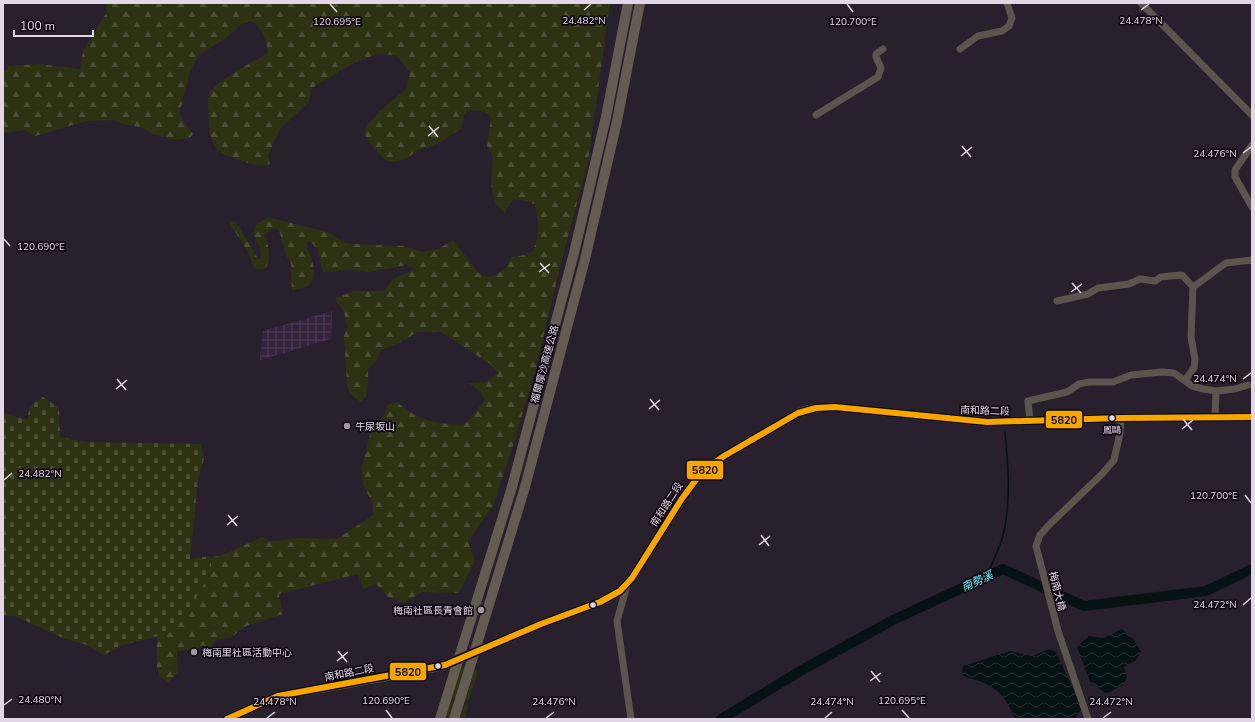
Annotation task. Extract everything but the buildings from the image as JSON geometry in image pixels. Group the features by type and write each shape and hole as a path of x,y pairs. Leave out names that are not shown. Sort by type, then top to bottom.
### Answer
{"highway":[{"name":"福爾摩沙高速公路","path":"440,719 512,487 574,253 606,117 628,3"},
{"name":"福爾摩沙高速公路","path":"454,719 525,487 585,259 617,121 640,3"}],"main road":[{"name":"南和路二段","path":"227,719 278,696 445,665 541,624 600,602 620,591 627,585 681,500 701,473 724,456 809,408 835,407 987,422 1030,422 1121,418 1252,417"}],"street":[{"path":"960,49 978,36 1002,31 1009,26 1012,18 1007,3"},
{"path":"1141,3 1252,115"},
{"path":"816,115 878,77 881,68 876,54 883,49"},
{"path":"1252,146 1235,170 1235,177 1252,207"},
{"path":"1193,287 1226,263 1252,260"},
{"path":"1058,301 1088,294 1098,288 1129,284 1140,279 1155,281 1161,277 1183,276 1193,287 1191,337 1196,359 1194,368 1185,380"},
{"path":"1030,422 1028,401 1067,392 1079,384 1089,382 1113,382 1131,375 1162,372 1174,373 1192,386 1203,390 1216,391 1235,389 1248,385"},
{"path":"1216,391 1219,417"},
{"name":"梅南大橋","path":"1088,719 1058,632 1036,546 1040,535 1049,524 1102,474 1114,460 1120,434 1121,418"},
{"path":"627,585 617,621 631,719"}],"shaded area":[{"path":"332,311 331,339 260,360 263,331"}],"green space":[{"path":"106,3 610,3 588,162 562,259 536,367 514,443 493,506 468,541 475,561 459,593 422,592 404,603 388,597 376,584 363,589 358,574 279,594 283,614 246,626 230,638 216,639 210,651 203,645 191,650 177,651 178,673 168,682 160,677 157,668 157,635 209,558 222,555 262,537 269,541 296,538 337,539 373,515 373,505 363,484 362,467 370,434 385,414 387,405 397,402 413,414 426,420 447,424 465,424 485,400 481,392 468,383 487,382 498,373 490,364 441,332 418,332 401,342 380,351 377,360 368,369 368,387 366,395 361,402 358,401 352,395 347,385 344,336 347,327 344,311 336,301 336,298 354,291 384,291 393,279 415,269 406,265 370,272 350,270 323,272 318,250 310,241 307,242 306,246 313,264 314,273 312,280 307,286 292,290 291,264 286,255 279,230 272,229 264,235 268,247 269,260 266,268 260,270 254,268 248,252 230,224 232,221 239,227 259,260 261,258 260,248 253,234 256,225 268,217 330,233 345,243 352,244 404,246 422,252 438,249 454,240 478,273 487,277 496,275 506,268 512,257 525,255 533,251 537,239 538,222 535,204 520,200 513,201 510,203 505,214 495,202 491,185 493,157 487,146 491,118 487,113 481,111 467,111 463,116 461,129 432,147 418,150 407,158 394,162 385,160 367,140 365,132 368,124 380,111 407,88 410,72 396,55 377,54 354,63 312,88 309,102 280,129 268,155 270,164 251,164 220,152 212,141 210,134 208,96 217,85 225,79 267,54 266,43 262,32 256,24 249,21 240,25 226,38 199,55 190,71 180,112 182,120 193,134 190,138 175,140 153,134 141,127 127,125 114,120 86,121 36,136 24,130 3,133 3,71 7,70 8,66 38,64 80,69 83,51 107,12"},
{"path":"43,397 59,408 60,437 86,442 201,444 204,459 198,479 190,559 211,556 211,572 191,607 170,633 123,645 104,655 84,644 63,638 15,616 3,616 3,413 27,420 30,406"},
{"path":"451,665 478,671 469,701 442,696"},
{"path":"442,699 468,705 465,719 437,719"}],"water":[{"path":"1122,629 1134,640 1141,652 1135,661 1124,667 1127,677 1124,684 1107,694 1090,682 1077,647 1089,636 1104,638"},
{"path":"1050,649 1056,652 1082,708 1074,719 1015,719 1006,701 995,689 962,674 963,666 1010,651 1032,656"}],"waterway":[{"path":"986,577 1001,543 1008,506 1005,432"},
{"name":"南勢溪","path":"721,719 802,670 893,620 1003,569 1084,606 1206,591 1252,569"}],"transit line":[{"name":"5820","path":"227,719 278,696 445,665 541,624 600,602 620,591 632,578 681,500 701,473 724,456 798,413 816,408 835,407 987,422 1121,418 1252,417"}],"place":[{"name":"鳳鷗","path":"1112,418"},
{"name":"牛尿坂山","path":"347,426"},
{"name":"梅南社區長青會館","path":"481,610"},
{"name":"梅南里社區活動中心","path":"194,652"}]}
